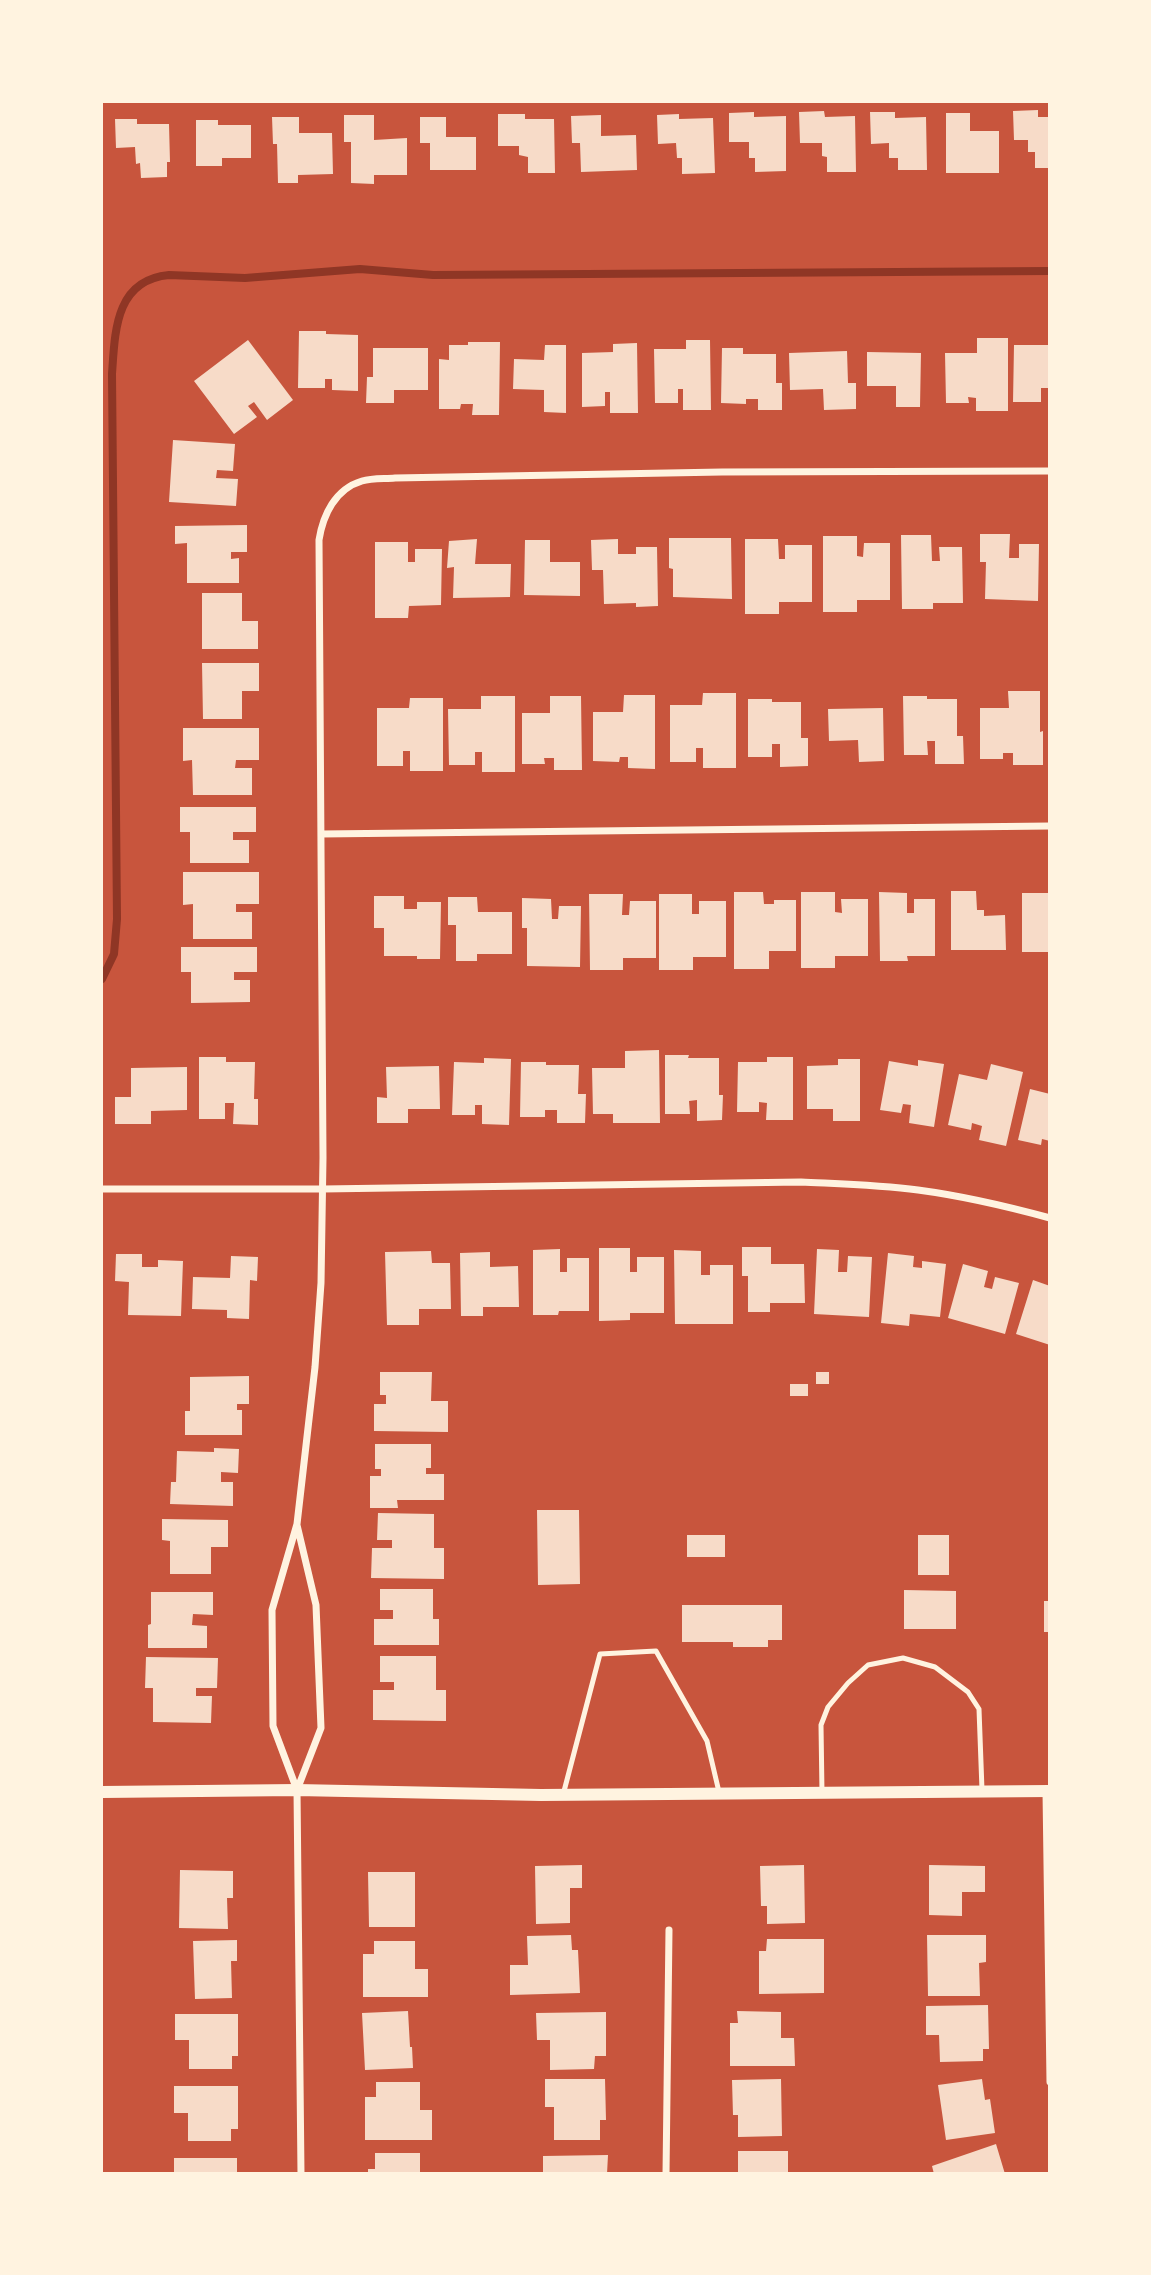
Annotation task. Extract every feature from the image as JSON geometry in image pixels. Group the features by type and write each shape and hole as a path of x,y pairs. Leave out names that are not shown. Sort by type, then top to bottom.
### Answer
{"street":[{"path":"298,1790 273,1726 272,1611 297,1524 315,1367 321,1283 323,1189 319,540 323,519 338,496 348,487 363,481 395,478 736,472 1049,471"},
{"path":"321,834 1049,826"},
{"path":"102,1189 828,1183 919,1190 1049,1218"},
{"path":"297,1524 316,1605 321,1728 298,1790 301,2174"},
{"path":"102,1792 298,1790 563,1795 1048,1791 1049,2082"},
{"path":"666,2174 668,1930"}],"lane":[{"path":"563,1795 600,1654 656,1651 707,1741 719,1794"},
{"path":"822,1793 821,1725 828,1707 868,1665 903,1658 935,1667 968,1692 979,1710 982,1791"}],"building":[{"path":"1038,110 1038,117 1050,117 1050,168 1035,168 1035,152 1028,152 1028,140 1014,140 1013,111"},
{"path":"824,111 825,117 855,116 856,172 827,172 827,157 822,156 822,143 800,143 799,112"},
{"path":"754,112 754,117 786,116 786,171 755,172 755,158 749,158 749,142 729,142 729,113"},
{"path":"870,112 895,112 895,118 926,117 927,170 898,170 898,158 889,158 889,143 871,144"},
{"path":"946,113 970,113 970,131 999,131 999,173 946,173"},
{"path":"498,114 525,114 525,119 554,119 555,173 528,173 528,157 519,155 519,146 498,146"},
{"path":"679,114 679,119 713,118 715,173 682,174 682,158 677,158 676,143 658,144 657,115"},
{"path":"344,115 374,115 374,140 407,138 407,175 374,175 374,184 351,183 351,142 344,142"},
{"path":"601,115 601,136 636,135 637,170 581,172 580,143 572,143 571,116"},
{"path":"272,117 299,117 299,133 332,133 333,174 298,175 298,183 278,183 277,144 273,144"},
{"path":"420,117 446,117 446,137 476,137 476,170 430,170 430,143 420,143"},
{"path":"115,119 137,119 137,124 169,124 170,162 167,162 167,177 141,178 140,163 136,164 135,147 116,148"},
{"path":"196,120 218,120 218,125 251,125 251,158 222,158 222,166 196,166"},
{"path":"299,331 358,335 358,391 332,390 332,379 325,379 325,388 298,388"},
{"path":"977,338 1008,338 1008,411 976,411 976,398 968,397 969,403 946,403 945,353 977,353"},
{"path":"248,340 293,400 267,420 254,402 248,406 257,417 234,434 194,381"},
{"path":"686,340 710,340 711,410 683,410 683,389 678,389 678,403 655,403 654,349 686,349"},
{"path":"468,342 500,342 499,415 472,415 473,404 461,404 460,409 439,409 439,359 449,360 449,345 468,345"},
{"path":"637,343 638,413 610,413 610,392 605,392 605,406 582,407 582,353 613,352 613,344"},
{"path":"545,345 566,345 566,413 544,412 544,390 513,389 514,359 544,360"},
{"path":"1014,345 1050,345 1050,388 1041,388 1041,402 1013,402"},
{"path":"373,348 428,348 428,390 394,390 394,403 366,403 367,377 373,377"},
{"path":"722,348 743,348 743,354 776,354 776,383 782,383 782,410 758,410 758,399 746,399 746,404 721,403"},
{"path":"847,351 848,383 856,383 856,409 824,410 823,389 790,390 789,353"},
{"path":"867,352 921,353 920,407 896,407 896,386 867,386"},
{"path":"173,440 235,444 233,471 217,470 216,478 238,479 236,506 169,502"},
{"path":"247,525 247,552 231,552 231,559 239,558 239,583 187,583 187,543 175,544 175,526"},
{"path":"980,534 1010,534 1009,558 1019,558 1019,544 1039,544 1038,601 985,599 986,562 980,562"},
{"path":"901,535 931,535 932,561 940,561 939,547 962,547 963,603 933,603 933,609 902,609"},
{"path":"823,536 857,536 857,556 863,557 864,543 890,543 890,600 857,600 857,612 823,612"},
{"path":"669,538 731,538 732,599 673,597"},
{"path":"477,539 475,564 511,564 510,597 453,598 454,567 447,568 449,541"},
{"path":"618,539 618,554 636,554 636,547 657,547 658,606 636,607 636,603 604,604 603,570 592,570 591,540"},
{"path":"745,539 778,539 779,559 785,559 785,545 812,545 812,602 779,602 779,614 745,614"},
{"path":"525,540 550,540 550,562 580,562 580,596 524,595"},
{"path":"375,542 408,542 408,562 415,562 415,549 442,549 441,605 409,606 408,618 375,618"},
{"path":"202,593 242,593 242,621 258,621 258,649 202,649"},
{"path":"202,663 259,663 259,691 242,691 242,719 203,719"},
{"path":"1008,691 1040,691 1043,765 1013,765 1013,753 1003,753 1003,759 980,759 980,708 1009,708"},
{"path":"703,693 736,693 736,768 703,768 703,748 696,748 696,762 670,762 670,705 702,705"},
{"path":"624,695 655,695 655,769 628,768 628,757 620,757 619,762 593,761 593,712 623,712"},
{"path":"481,696 515,696 515,772 482,772 482,752 475,752 475,765 449,765 448,709 481,709"},
{"path":"550,696 581,696 582,770 554,770 554,758 544,758 545,764 522,764 522,713 550,713"},
{"path":"903,696 957,699 957,736 963,736 964,764 935,764 935,741 927,741 928,755 904,755"},
{"path":"410,698 443,698 443,771 410,771 410,751 403,751 403,766 377,766 377,708 409,708"},
{"path":"748,699 801,702 801,738 808,738 808,766 780,767 780,744 772,744 772,757 748,757"},
{"path":"883,708 884,761 859,762 858,740 829,741 828,709"},
{"path":"183,728 259,728 259,760 236,760 235,768 252,768 252,795 193,795 192,760 183,761"},
{"path":"180,807 256,807 256,832 233,832 233,840 249,840 249,863 190,863 190,832 180,832"},
{"path":"183,872 259,872 259,904 236,904 236,912 252,912 252,939 193,939 193,904 183,905"},
{"path":"951,891 976,891 977,910 984,910 984,916 1005,915 1006,950 951,950"},
{"path":"734,892 763,892 764,904 774,904 774,900 796,900 796,951 769,951 769,969 734,969"},
{"path":"801,892 835,892 835,912 842,913 841,899 868,899 868,956 835,956 835,968 801,968"},
{"path":"879,892 907,893 907,913 914,913 914,899 935,899 935,956 907,956 908,961 880,961"},
{"path":"1022,893 1049,893 1050,952 1022,952"},
{"path":"589,894 623,894 622,915 629,915 630,901 656,901 656,958 623,958 623,970 590,970"},
{"path":"659,894 692,894 692,914 699,914 699,901 726,901 726,957 693,957 693,970 659,970"},
{"path":"374,896 404,896 404,909 417,909 417,902 441,902 440,959 384,956 384,928 374,928"},
{"path":"448,897 477,897 478,912 512,912 512,954 477,954 477,961 456,961 456,925 448,925"},
{"path":"522,898 551,899 552,919 558,919 559,906 581,906 580,967 527,966 527,928 522,928"},
{"path":"181,947 257,947 257,972 234,972 234,980 250,980 250,1002 191,1003 191,972 181,972"},
{"path":"659,1050 660,1123 613,1123 613,1114 593,1114 592,1068 625,1068 625,1051"},
{"path":"665,1055 719,1058 719,1095 723,1095 722,1120 697,1121 697,1100 689,1101 690,1114 665,1114"},
{"path":"199,1057 226,1057 226,1062 255,1062 254,1099 258,1099 258,1125 233,1124 234,1103 225,1103 225,1119 199,1119"},
{"path":"767,1057 793,1057 793,1120 766,1120 767,1103 759,1102 759,1112 737,1112 738,1062 767,1062"},
{"path":"484,1058 511,1059 509,1125 482,1124 482,1105 475,1105 475,1115 452,1115 454,1062 484,1063"},
{"path":"838,1059 860,1059 860,1121 833,1121 833,1109 807,1109 807,1066 838,1065"},
{"path":"918,1060 944,1064 934,1127 909,1123 911,1105 903,1104 901,1113 880,1110 889,1061 918,1066"},
{"path":"521,1062 579,1065 578,1094 586,1094 585,1123 557,1123 557,1110 545,1110 545,1117 520,1117"},
{"path":"991,1064 1023,1072 1006,1146 979,1140 982,1126 972,1123 971,1130 948,1125 959,1074 987,1080"},
{"path":"439,1066 440,1109 408,1109 408,1123 377,1123 377,1097 387,1098 386,1067"},
{"path":"187,1067 187,1110 151,1111 151,1124 115,1124 115,1097 131,1097 131,1068"},
{"path":"1030,1089 1050,1094 1050,1141 1042,1139 1041,1145 1018,1140"},
{"path":"742,1247 771,1247 771,1264 804,1264 805,1303 770,1303 770,1312 748,1312 748,1276 742,1276"},
{"path":"599,1248 630,1248 630,1272 637,1272 637,1257 664,1257 664,1313 630,1313 630,1320 599,1321"},
{"path":"560,1249 560,1272 567,1272 567,1258 589,1258 589,1311 559,1311 558,1315 533,1315 533,1250"},
{"path":"817,1249 839,1250 838,1272 847,1272 848,1256 872,1257 869,1317 814,1314"},
{"path":"674,1250 701,1251 701,1275 710,1275 710,1265 733,1265 733,1324 675,1324"},
{"path":"431,1251 432,1263 450,1263 451,1309 419,1309 419,1325 387,1325 385,1252"},
{"path":"490,1252 490,1267 518,1266 519,1307 483,1307 483,1316 461,1316 460,1253"},
{"path":"888,1253 914,1256 913,1267 922,1268 922,1261 946,1264 940,1317 910,1314 909,1326 881,1323"},
{"path":"116,1254 142,1254 142,1267 158,1267 158,1260 183,1261 181,1316 128,1315 129,1282 115,1281"},
{"path":"231,1256 258,1257 257,1281 250,1280 249,1319 227,1318 227,1310 192,1309 193,1277 230,1278"},
{"path":"963,1264 988,1271 984,1287 992,1289 995,1277 1019,1283 1005,1334 948,1318"},
{"path":"1033,1280 1050,1286 1050,1345 1016,1334"},
{"path":"380,1372 432,1372 431,1401 448,1401 448,1432 374,1431 374,1404 386,1404 386,1395 380,1395"},
{"path":"816,1372 829,1372 829,1384 816,1384"},
{"path":"249,1376 249,1404 237,1404 237,1410 242,1410 242,1435 185,1435 185,1411 190,1411 190,1377"},
{"path":"790,1384 808,1384 808,1396 790,1396"},
{"path":"375,1444 431,1444 431,1468 426,1468 426,1474 444,1474 444,1500 397,1500 398,1508 370,1508 370,1476 381,1476 381,1469 375,1469"},
{"path":"214,1448 239,1449 238,1473 221,1472 221,1482 233,1482 233,1506 170,1504 171,1482 176,1482 177,1451 214,1452"},
{"path":"537,1510 579,1510 580,1584 538,1585"},
{"path":"378,1513 434,1514 434,1548 444,1548 444,1579 371,1578 372,1548 392,1548 392,1540 377,1540"},
{"path":"162,1519 228,1520 228,1547 211,1547 211,1574 170,1574 170,1541 162,1540"},
{"path":"687,1535 725,1535 725,1557 687,1557"},
{"path":"918,1535 949,1535 949,1575 918,1575"},
{"path":"380,1589 433,1589 433,1619 439,1619 439,1645 374,1645 374,1619 393,1619 393,1610 380,1610"},
{"path":"904,1590 956,1591 956,1629 904,1629"},
{"path":"151,1592 213,1592 213,1615 193,1614 192,1625 207,1626 207,1648 148,1648"},
{"path":"1044,1601 1050,1601 1050,1632 1044,1632"},
{"path":"682,1605 782,1605 782,1640 768,1640 768,1647 733,1647 733,1642 682,1642"},
{"path":"380,1656 436,1656 436,1690 446,1690 446,1721 373,1720 373,1690 394,1690 394,1682 380,1682"},
{"path":"146,1657 218,1658 217,1688 196,1688 196,1696 212,1696 211,1723 153,1722 153,1688 145,1688"},
{"path":"582,1865 582,1888 570,1888 570,1923 536,1924 535,1866"},
{"path":"804,1865 805,1923 767,1924 767,1906 761,1906 760,1866"},
{"path":"929,1865 985,1866 985,1892 962,1892 962,1916 929,1915"},
{"path":"180,1870 233,1871 233,1898 227,1898 228,1929 179,1928"},
{"path":"368,1872 415,1872 415,1927 369,1927"},
{"path":"571,1935 572,1950 578,1950 580,1993 510,1995 510,1965 528,1965 527,1936"},
{"path":"927,1935 986,1935 986,1962 979,1963 980,1996 928,1996"},
{"path":"767,1939 824,1939 824,1993 759,1994 759,1951 766,1951"},
{"path":"237,1940 237,1961 231,1961 232,1998 195,1999 193,1941"},
{"path":"374,1941 415,1941 415,1969 428,1969 428,1997 363,1997 363,1954 374,1954"},
{"path":"988,2005 989,2049 983,2049 983,2061 940,2062 939,2035 926,2035 926,2006"},
{"path":"408,2011 413,2068 365,2070 362,2013"},
{"path":"737,2011 781,2012 781,2038 794,2038 795,2066 730,2066 730,2023 738,2023"},
{"path":"606,2012 606,2056 595,2056 594,2069 550,2070 550,2040 537,2040 536,2013"},
{"path":"175,2014 238,2014 238,2056 232,2056 232,2069 189,2069 189,2040 175,2040"},
{"path":"545,2079 605,2079 606,2120 600,2120 600,2140 554,2140 554,2107 545,2107"},
{"path":"781,2079 782,2136 738,2137 738,2115 733,2115 732,2080"},
{"path":"982,2079 985,2100 990,2099 995,2133 946,2140 938,2085"},
{"path":"376,2082 420,2082 420,2110 432,2110 432,2140 365,2140 365,2097 376,2097"},
{"path":"174,2086 238,2086 238,2129 231,2129 231,2141 188,2141 188,2113 174,2113"},
{"path":"996,2144 1005,2174 934,2174 932,2166"},
{"path":"738,2151 788,2151 788,2174 738,2174"},
{"path":"375,2153 420,2153 420,2174 368,2174 368,2169 375,2169"},
{"path":"608,2155 607,2174 543,2174 543,2156"},
{"path":"174,2158 237,2158 237,2174 174,2174"}],"waterway":[{"path":"102,979 114,954 117,919 112,374 121,311 128,297 138,287 151,279 169,275 245,278 360,269 433,275 1050,271"}]}
